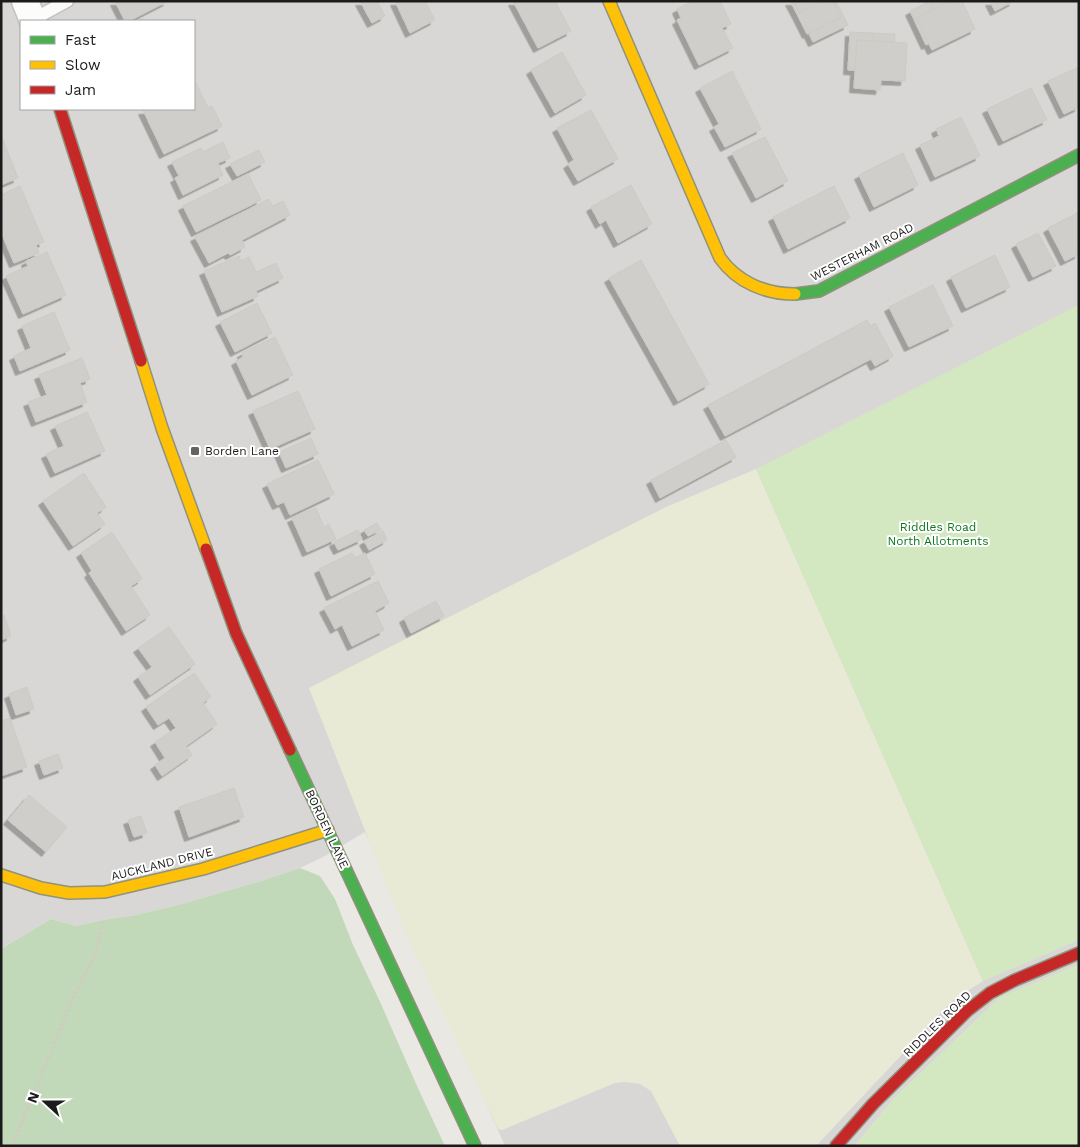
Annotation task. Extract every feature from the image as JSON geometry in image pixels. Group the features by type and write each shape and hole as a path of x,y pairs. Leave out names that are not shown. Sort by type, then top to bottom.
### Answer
{"street":[{"name":"WESTERHAM ROAD","path":"609,1 721,260 734,274 756,287 770,292 791,294 819,291 1079,155"},
{"name":"BORDEN LANE","path":"60,110 162,428 236,633 475,1146"},
{"name":"AUCKLAND DRIVE","path":"1,875 41,888 69,893 105,892 203,869 328,830"},
{"name":"RIDDLES ROAD","path":"836,1146 873,1104 966,1011 990,993 1079,953"}],"lane":[{"path":"30,14 67,1"}],"path":[{"path":"12,1146 70,1003 96,953 103,920"}],"shaded area":[{"path":"1,1 1079,1 1079,964 894,1098 855,1146 505,1146 365,832 325,856 300,868 182,904 76,926 51,919 1,949"}],"green space":[{"name":"Riddles Road North Allotments","path":"1079,305 1079,940 983,981 756,469"},
{"path":"756,469 983,981 952,1001 816,1146 680,1146 651,1091 640,1084 625,1082 615,1083 502,1130 498,1129 403,927 309,688 666,507"},
{"path":"300,868 320,876 335,899 353,945 445,1146 1,1146 1,949 51,919 76,926 136,915 182,904"},
{"path":"1079,964 1079,1146 855,1146 894,1098 1000,997"}],"building":[{"path":"115,1 168,1 131,20 124,20"},
{"path":"360,1 377,1 385,16 372,23"},
{"path":"395,1 425,1 435,20 410,33"},
{"path":"513,1 555,1 571,31 538,48"},
{"path":"693,1 720,1 731,24 722,28 733,48 699,65 677,20 681,18 677,9"},
{"path":"790,1 823,1 797,14"},
{"path":"823,1 833,1 841,17 807,34 797,14"},
{"path":"836,1 848,25 813,42 794,2"},
{"path":"930,1 947,35 926,45 910,11"},
{"path":"930,1 955,1 967,25 947,35"},
{"path":"950,1 962,1 975,29 932,50 916,18"},
{"path":"990,1 1014,1 995,11"},
{"path":"850,32 873,33 871,71 848,70"},
{"path":"873,33 895,34 893,72 871,71"},
{"path":"857,40 907,43 905,81 881,80 880,90 854,88"},
{"path":"562,52 586,95 555,113 531,70"},
{"path":"1079,67 1079,107 1064,114 1048,81"},
{"path":"732,71 761,129 725,147 714,127 719,124 700,88"},
{"path":"195,81 208,108 212,106 222,126 164,154 143,110 195,110"},
{"path":"1031,88 1047,120 1003,141 987,109"},
{"path":"591,110 618,159 578,181 568,164 574,160 557,128"},
{"path":"961,117 980,156 935,177 920,145 939,136 936,129"},
{"path":"1,135 18,178 1,185"},
{"path":"765,137 788,181 756,198 732,153"},
{"path":"223,142 230,158 218,163 223,175 183,195 175,178 179,176 172,162 201,148 203,152"},
{"path":"259,150 265,162 237,176 230,164"},
{"path":"903,153 918,185 874,207 859,175"},
{"path":"248,174 261,200 196,232 183,206"},
{"path":"631,185 652,224 618,243 606,220 600,224 591,207"},
{"path":"20,186 44,242 36,245 39,253 14,263 1,232 1,195"},
{"path":"834,186 850,218 788,249 773,217"},
{"path":"269,199 272,206 283,201 290,215 242,240 245,247 209,263 195,237"},
{"path":"1079,212 1079,254 1065,261 1048,228"},
{"path":"1038,233 1056,266 1033,277 1016,244"},
{"path":"47,252 66,295 23,314 6,276 28,266 26,261"},
{"path":"995,255 1010,287 966,308 951,277"},
{"path":"239,256 241,261 249,257 256,272 276,263 283,278 256,291 258,296 222,312 204,271"},
{"path":"641,260 709,384 678,401 609,278"},
{"path":"933,285 953,326 909,347 889,307"},
{"path":"257,303 272,333 235,352 220,322"},
{"path":"54,312 70,350 20,371 14,356 31,348 22,326"},
{"path":"867,320 870,326 875,323 893,356 875,366 871,359 725,436 708,405"},
{"path":"275,337 293,375 252,395 236,361 243,357 242,353"},
{"path":"82,358 90,379 80,383 87,402 36,422 28,402 47,395 39,375"},
{"path":"298,391 315,429 270,449 253,411"},
{"path":"87,412 105,451 55,473 46,454 64,446 55,426"},
{"path":"311,438 318,454 286,468 279,452"},
{"path":"726,440 736,457 660,498 651,480"},
{"path":"318,460 334,494 290,515 284,502 277,505 267,484"},
{"path":"84,473 106,507 97,513 105,524 73,546 43,501"},
{"path":"316,508 324,527 329,524 336,539 307,552 292,518"},
{"path":"377,523 381,530 368,536 364,530"},
{"path":"358,530 362,539 338,550 334,542"},
{"path":"383,531 387,540 369,550 364,541"},
{"path":"112,532 142,579 131,586 150,615 126,631 89,573 92,571 81,553"},
{"path":"352,553 355,558 365,553 375,574 331,596 319,569"},
{"path":"378,581 389,603 375,611 384,630 352,646 342,625 335,629 324,608"},
{"path":"436,601 444,616 411,633 404,618"},
{"path":"1,615 4,615 11,636 1,640"},
{"path":"169,627 195,664 150,695 138,677 152,667 138,648"},
{"path":"194,673 211,697 203,703 217,724 186,746 192,755 162,776 155,765 165,758 155,742 176,728 169,718 158,725 146,707"},
{"path":"27,687 34,709 16,715 9,694"},
{"path":"10,718 27,767 1,776 1,721"},
{"path":"58,754 63,768 44,775 39,761"},
{"path":"234,788 244,817 189,837 179,807"},
{"path":"29,795 67,827 46,852 8,820"},
{"path":"141,816 147,833 134,837 128,820"}],"traffic: fast":[{"path":"795,294 819,291 1079,155"},
{"path":"290,750 475,1146"}],"traffic: slow":[{"path":"609,1 720,258 735,274 753,285 773,292 795,294"},
{"path":"141,361 162,428 206,549"},
{"path":"1,875 41,888 69,893 105,892 203,869 328,830"}],"traffic: jam":[{"path":"60,110 141,361"},
{"path":"206,549 236,633 290,750"},
{"path":"836,1146 873,1104 967,1011 990,993 1015,980 1079,953"}],"place":[{"name":"Borden Lane","path":"195,451"}]}
